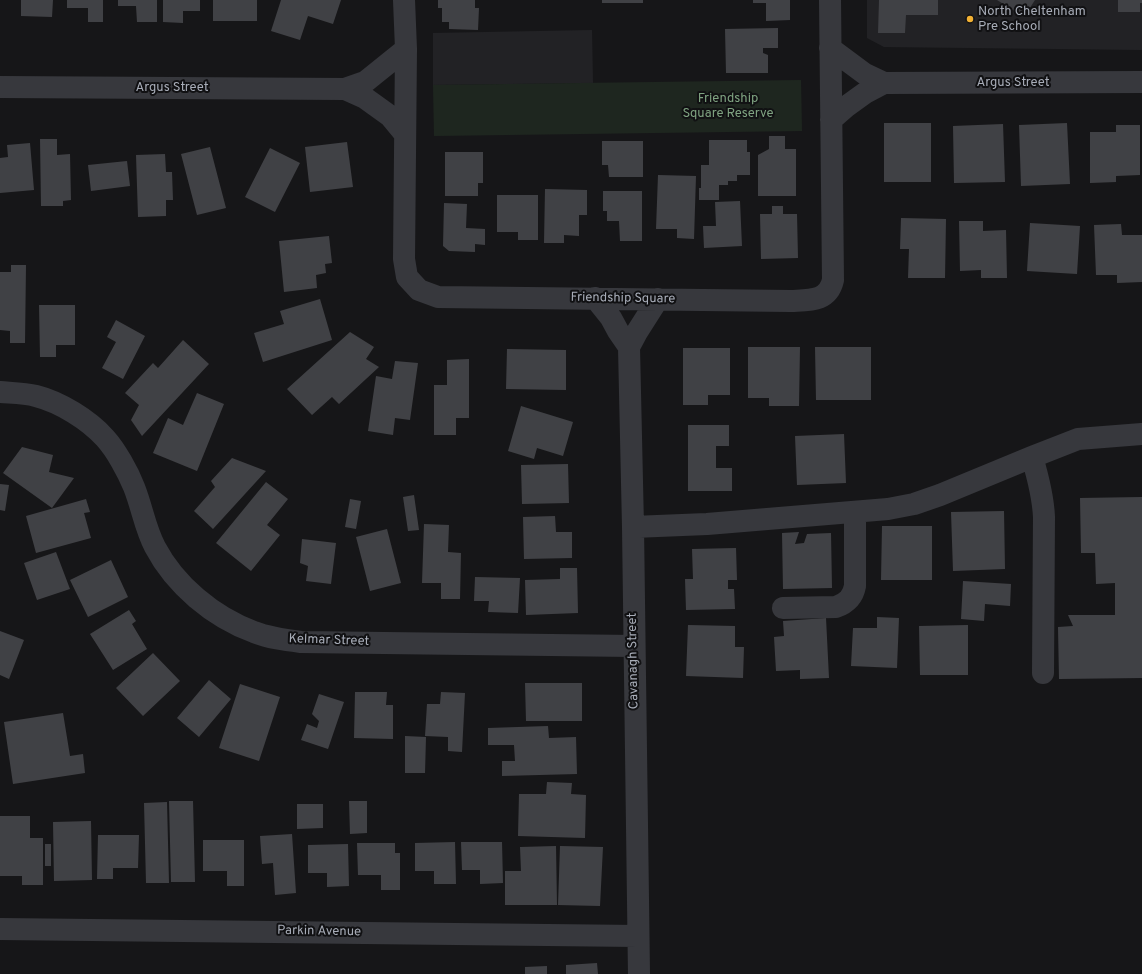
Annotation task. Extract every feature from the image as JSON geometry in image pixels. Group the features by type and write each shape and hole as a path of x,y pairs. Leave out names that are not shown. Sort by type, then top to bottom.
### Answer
{"street":[{"name":"Friendship Square","path":"404,0 406,49 404,259 407,278 419,290 438,297 791,301 812,300 821,297 828,292 833,280 830,0"},
{"name":"Argus Street","path":"830,48 864,74 884,83 1142,82"},
{"name":"Argus Street","path":"0,87 344,89 365,82 406,49"},
{"name":"Argus Street","path":"831,120 846,106 865,92 884,83"},
{"name":"Argus Street","path":"344,89 365,98 390,116 404,133"},
{"path":"595,298 611,318 629,347 658,299"},
{"name":"Cavanagh Street","path":"629,347 639,974"},
{"name":"Kelmar Street","path":"0,392 37,396 64,407 85,420 105,438 120,460 134,487 145,523 155,547 183,586 202,603 236,624 254,632 274,638 301,642 634,646"},
{"path":"633,527 707,524 888,509 914,504 940,495 1078,439 1142,434"},
{"path":"1032,457 1040,484 1044,518 1043,673"},
{"path":"783,608 836,607 844,604 850,599 854,593 855,586 855,512"},
{"name":"Parkin Avenue","path":"0,929 638,936"}],"shaded area":[{"name":"North Cheltenham Pre School","path":"867,0 1142,0 1142,50 884,47 867,38"},
{"path":"592,30 593,83 433,85 433,33"}],"green space":[{"name":"Friendship Square Reserve","path":"801,80 802,131 434,136 433,85"}],"building":[{"path":"21,0 53,0 52,17 21,16"},
{"path":"67,0 103,0 103,22 88,22 88,8 67,8"},
{"path":"118,0 157,0 157,22 137,22 136,6 118,6"},
{"path":"163,0 200,0 200,11 183,11 183,23 163,22"},
{"path":"213,0 257,0 257,21 213,21"},
{"path":"281,0 341,0 333,24 308,16 300,40 271,31"},
{"path":"438,0 475,0 475,8 479,8 478,30 449,29 449,22 442,22 442,8 438,8"},
{"path":"602,0 643,0 643,3 602,3"},
{"path":"753,0 790,0 790,20 766,21 766,3 753,3"},
{"path":"879,0 938,0 938,15 906,15 905,33 878,33"},
{"path":"997,0 1035,0 1024,17"},
{"path":"1118,0 1142,0 1142,3 1140,3 1140,12 1118,12"},
{"path":"778,28 778,48 763,48 763,53 768,55 768,73 726,73 725,29"},
{"path":"884,123 931,123 931,182 884,182"},
{"path":"1067,123 1070,184 1021,186 1019,125"},
{"path":"1003,124 1005,182 954,183 953,126"},
{"path":"1116,125 1140,125 1140,175 1116,176 1116,182 1090,183 1090,132 1116,132"},
{"path":"769,136 785,136 785,149 796,149 796,196 758,196 758,155 769,149"},
{"path":"40,139 57,139 57,155 70,154 71,200 63,201 63,206 41,206"},
{"path":"709,140 747,140 747,152 750,152 750,175 737,175 737,181 728,181 728,185 719,185 719,200 699,200 699,188 701,188 701,165 709,165"},
{"path":"602,141 643,141 643,177 609,177 608,165 602,165"},
{"path":"347,142 353,187 310,192 305,147"},
{"path":"30,143 34,190 0,193 0,158 8,157 7,145"},
{"path":"210,147 226,208 197,215 181,154"},
{"path":"270,148 300,163 275,212 245,197"},
{"path":"445,152 483,152 483,183 478,183 478,196 445,196"},
{"path":"165,154 166,172 172,172 173,200 166,200 166,216 138,217 136,155"},
{"path":"127,161 130,186 91,191 88,165"},
{"path":"658,175 696,176 694,239 677,238 677,229 656,229"},
{"path":"545,189 587,190 587,215 579,215 579,236 564,235 564,243 544,243"},
{"path":"603,191 642,191 642,241 620,241 619,221 607,221 607,211 603,211"},
{"path":"497,195 538,195 538,240 518,240 518,232 497,232"},
{"path":"740,201 742,246 704,248 703,226 716,226 715,202"},
{"path":"444,203 467,204 466,228 485,229 485,245 475,244 475,252 449,251 443,246"},
{"path":"772,206 783,206 783,214 797,214 798,258 761,259 760,214 772,214"},
{"path":"901,218 946,219 945,278 908,278 909,249 900,249"},
{"path":"959,221 983,221 983,231 1006,230 1007,278 981,278 981,270 960,271"},
{"path":"1030,223 1080,226 1077,274 1027,271"},
{"path":"1121,224 1122,235 1142,235 1142,282 1117,283 1117,275 1096,275 1094,225"},
{"path":"329,236 332,263 325,264 326,273 316,275 317,288 284,292 279,241"},
{"path":"11,265 26,265 25,343 10,343 10,331 0,330 0,272 11,272"},
{"path":"320,299 332,340 263,362 254,333 284,324 280,311"},
{"path":"39,305 75,305 75,345 56,345 56,357 40,357"},
{"path":"116,320 145,336 123,379 102,368 116,342 107,337"},
{"path":"350,332 374,347 366,359 379,367 339,404 332,397 312,415 287,389"},
{"path":"183,340 209,364 142,436 131,420 139,405 125,393 153,363 158,368"},
{"path":"748,347 800,347 799,406 769,406 769,398 748,398"},
{"path":"815,347 871,347 871,400 816,400"},
{"path":"683,348 730,348 730,395 708,395 708,405 683,405"},
{"path":"507,349 566,350 566,390 506,389"},
{"path":"469,359 469,418 456,418 456,435 434,435 434,385 447,385 447,360"},
{"path":"395,361 418,363 410,420 395,418 393,435 368,431 376,376 392,379"},
{"path":"197,393 224,404 197,471 153,453 168,418 183,425"},
{"path":"521,406 573,422 563,456 537,448 534,459 508,451"},
{"path":"688,425 729,425 729,446 716,446 716,468 732,468 732,491 688,491"},
{"path":"844,434 846,483 797,485 795,436"},
{"path":"22,447 53,455 49,472 74,478 52,508 3,473"},
{"path":"232,458 266,471 213,529 194,511 215,487 211,481"},
{"path":"568,464 569,503 522,504 521,465"},
{"path":"266,482 288,499 267,525 280,535 251,571 216,543"},
{"path":"0,484 9,485 5,511 0,510"},
{"path":"414,495 419,530 408,531 403,497"},
{"path":"1142,497 1142,678 1059,679 1058,627 1073,626 1068,615 1115,615 1115,583 1096,584 1095,553 1081,553 1080,498"},
{"path":"86,499 90,512 84,513 91,538 36,553 26,516"},
{"path":"350,499 361,501 356,529 345,527"},
{"path":"1004,511 1005,569 953,571 951,512"},
{"path":"555,516 556,532 572,532 572,558 524,559 523,517"},
{"path":"424,524 449,525 448,552 461,553 460,599 441,599 441,583 422,583"},
{"path":"882,526 932,526 932,580 881,580"},
{"path":"387,529 401,583 370,591 356,537"},
{"path":"799,532 795,544 804,543 807,534 831,533 832,588 783,589 782,533"},
{"path":"302,539 336,543 331,584 306,581 308,566 300,563"},
{"path":"736,548 737,580 728,580 728,589 734,589 735,609 686,610 685,579 693,579 692,549"},
{"path":"56,552 70,589 37,600 24,563"},
{"path":"111,560 128,597 88,617 70,580"},
{"path":"560,568 577,568 578,613 526,615 525,580 560,579"},
{"path":"475,577 520,578 518,613 488,612 489,601 474,601"},
{"path":"963,581 1011,584 1010,606 985,604 984,621 961,619"},
{"path":"129,610 136,621 132,624 147,649 113,670 90,634"},
{"path":"877,617 899,618 897,668 851,666 853,628 877,628"},
{"path":"826,618 829,678 800,679 800,670 776,671 774,637 784,636 783,621"},
{"path":"688,625 735,626 735,647 744,647 743,678 686,676"},
{"path":"968,625 968,675 920,675 919,626"},
{"path":"0,631 24,640 9,679 0,675"},
{"path":"153,653 180,681 143,716 116,688"},
{"path":"209,680 231,699 199,737 177,718"},
{"path":"525,683 582,683 582,721 526,721"},
{"path":"240,684 280,697 259,761 219,748"},
{"path":"355,692 387,692 386,705 393,705 393,739 354,738"},
{"path":"441,692 465,693 462,752 448,751 448,737 425,736 427,704 440,704"},
{"path":"319,694 344,702 328,749 301,740 307,724 317,728 319,721 312,714"},
{"path":"63,713 70,756 83,754 85,773 13,784 4,722"},
{"path":"548,726 549,738 576,737 577,774 502,776 502,761 515,761 514,745 488,745 488,728"},
{"path":"405,736 426,737 425,773 405,773"},
{"path":"547,782 572,783 571,794 586,795 585,838 518,836 519,794 546,794"},
{"path":"169,801 193,801 195,882 171,882"},
{"path":"349,801 367,801 367,833 350,834"},
{"path":"167,802 169,883 146,883 144,803"},
{"path":"297,804 323,804 323,828 297,829"},
{"path":"0,816 30,816 30,838 43,838 43,885 22,885 22,876 0,876"},
{"path":"91,821 92,880 54,881 53,822"},
{"path":"292,834 296,893 275,895 273,863 262,864 260,836"},
{"path":"98,835 139,835 138,868 113,868 113,879 97,879"},
{"path":"203,840 244,840 244,886 227,886 227,871 203,871"},
{"path":"455,842 456,884 434,884 434,871 415,871 415,843"},
{"path":"461,842 502,842 503,883 480,884 480,870 462,870"},
{"path":"357,843 395,843 395,853 400,853 400,890 381,890 381,875 358,875"},
{"path":"45,844 51,844 51,866 45,866"},
{"path":"348,844 349,886 327,887 327,873 308,873 308,845"},
{"path":"556,846 557,905 505,905 505,871 521,871 520,847"},
{"path":"560,846 603,847 600,906 558,905"},
{"path":"597,963 598,974 566,974 566,965"},
{"path":"547,966 547,974 525,974 525,967"}],"place":[{"name":"North Cheltenham Pre School","path":"970,19"}]}
